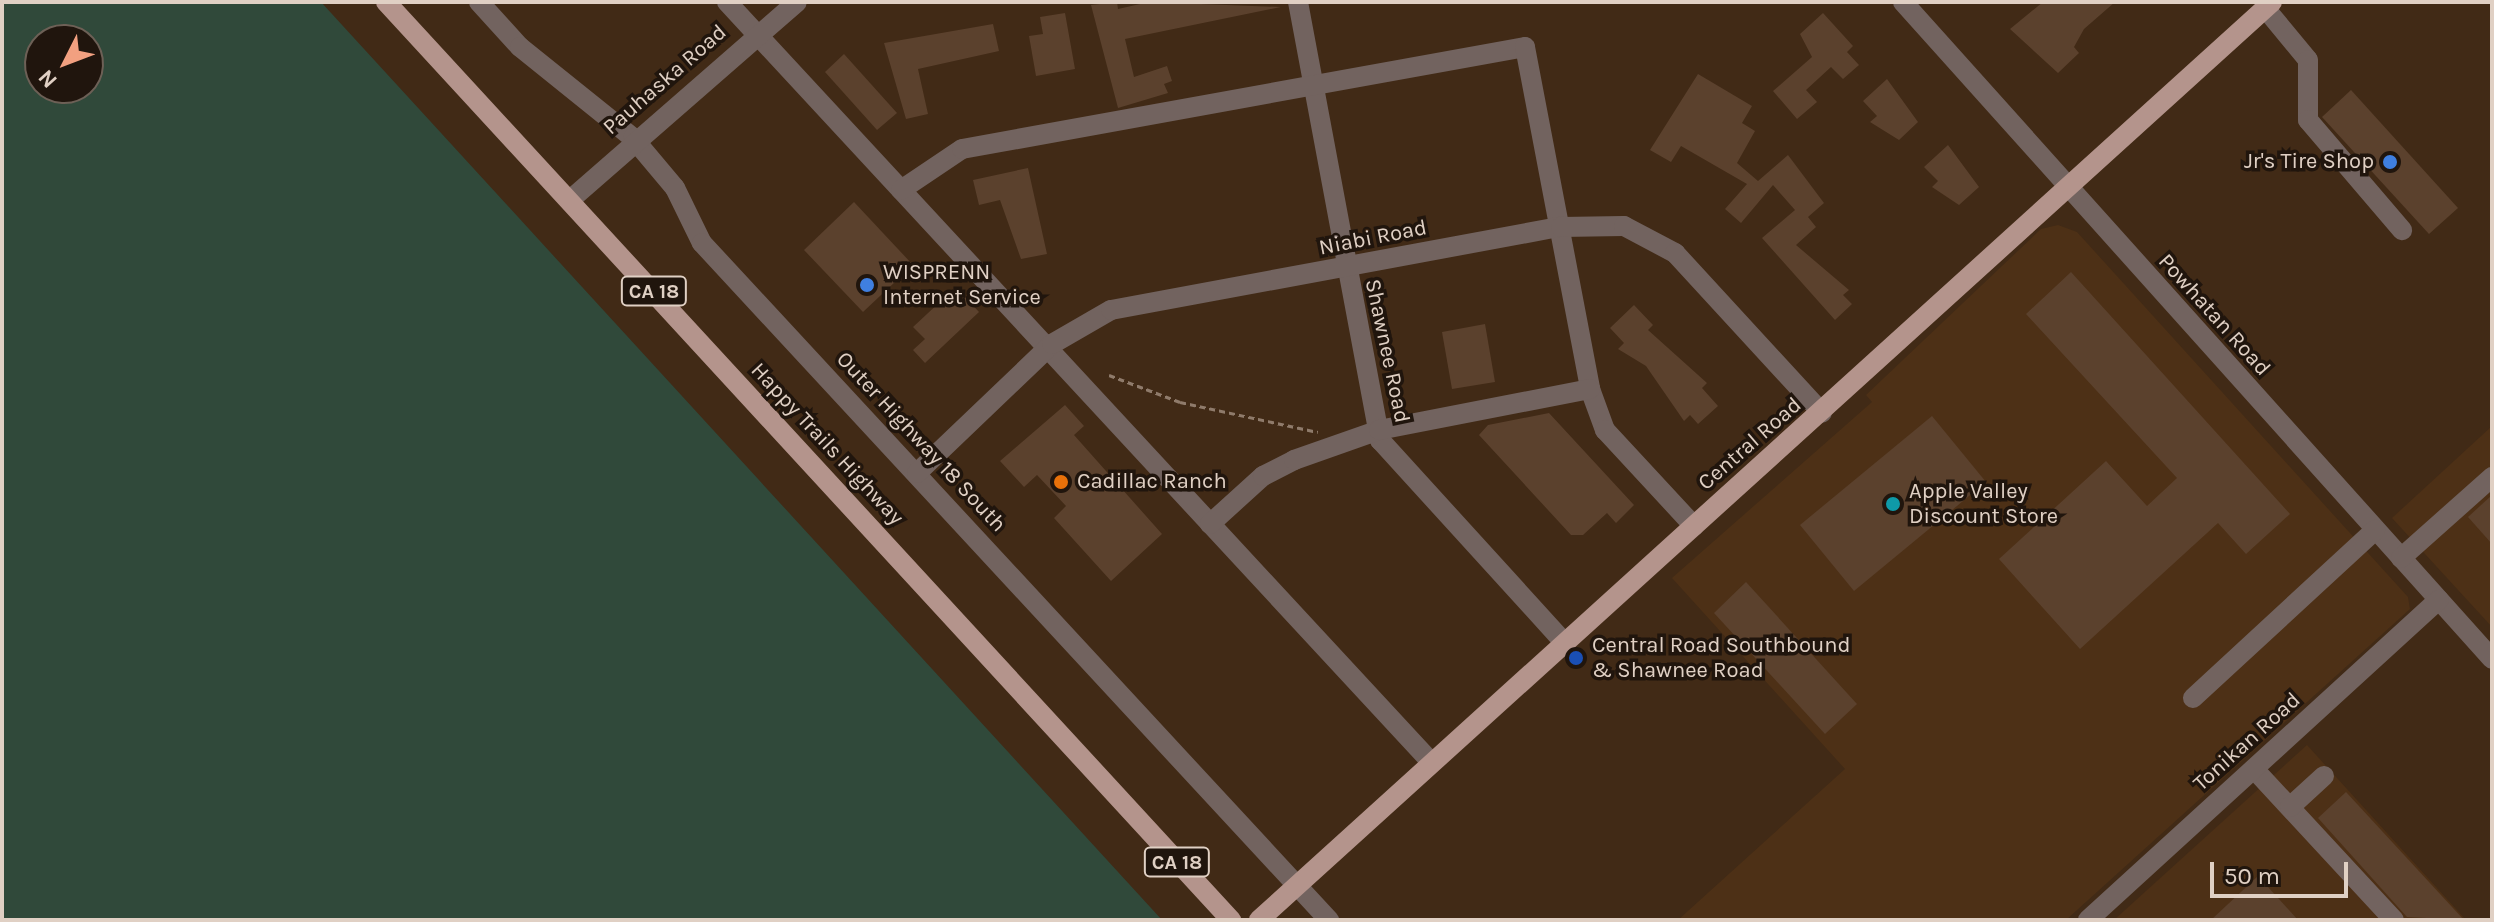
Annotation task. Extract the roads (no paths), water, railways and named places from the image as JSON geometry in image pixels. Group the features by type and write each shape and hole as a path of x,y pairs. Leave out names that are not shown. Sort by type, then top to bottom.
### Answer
{"main road":[{"name":"Happy Trails Highway","path":"386,2 1231,920"},
{"name":"Central Road","path":"1259,920 1295,884 1822,413 2268,5"}],"street":[{"name":"Outer Highway 18 South","path":"479,2 520,47 633,138 675,188 702,243 1329,920"},
{"path":"727,2 1431,762"},
{"name":"Pauhaska Road","path":"570,200 633,138 755,33 797,2"},
{"name":"Shawnee Road","path":"1298,2 1345,268 1379,430 1421,491 1565,643"},
{"name":"Powhatan Road","path":"1903,2 2375,530 2439,600 2487,645"},
{"path":"2268,5 2308,60 2308,120 2402,230"},
{"path":"901,190 962,149 1312,83 1525,47 1590,389 1605,430 1694,526"},
{"name":"Niabi Road","path":"917,473 1047,348 1111,310 1561,227 1624,226 1675,253 1822,413"},
{"path":"1210,524 1263,476 1353,439 1379,430 1590,389"},
{"path":"2401,558 2492,477"},
{"path":"2193,698 2375,530"},
{"name":"Tonikan Road","path":"2088,920 2439,600"},
{"path":"2254,769 2394,920"},
{"path":"2290,807 2324,776"}],"place":[{"name":"Jr's Tire Shop","path":"2390,162"},
{"name":"WISPRENN Internet Service","path":"867,285"},
{"name":"Cadillac Ranch","path":"1061,482"},
{"name":"Apple Valley Discount Store","path":"1893,504"},
{"name":"Central Road Southbound & Shawnee Road","path":"1576,658"}]}
